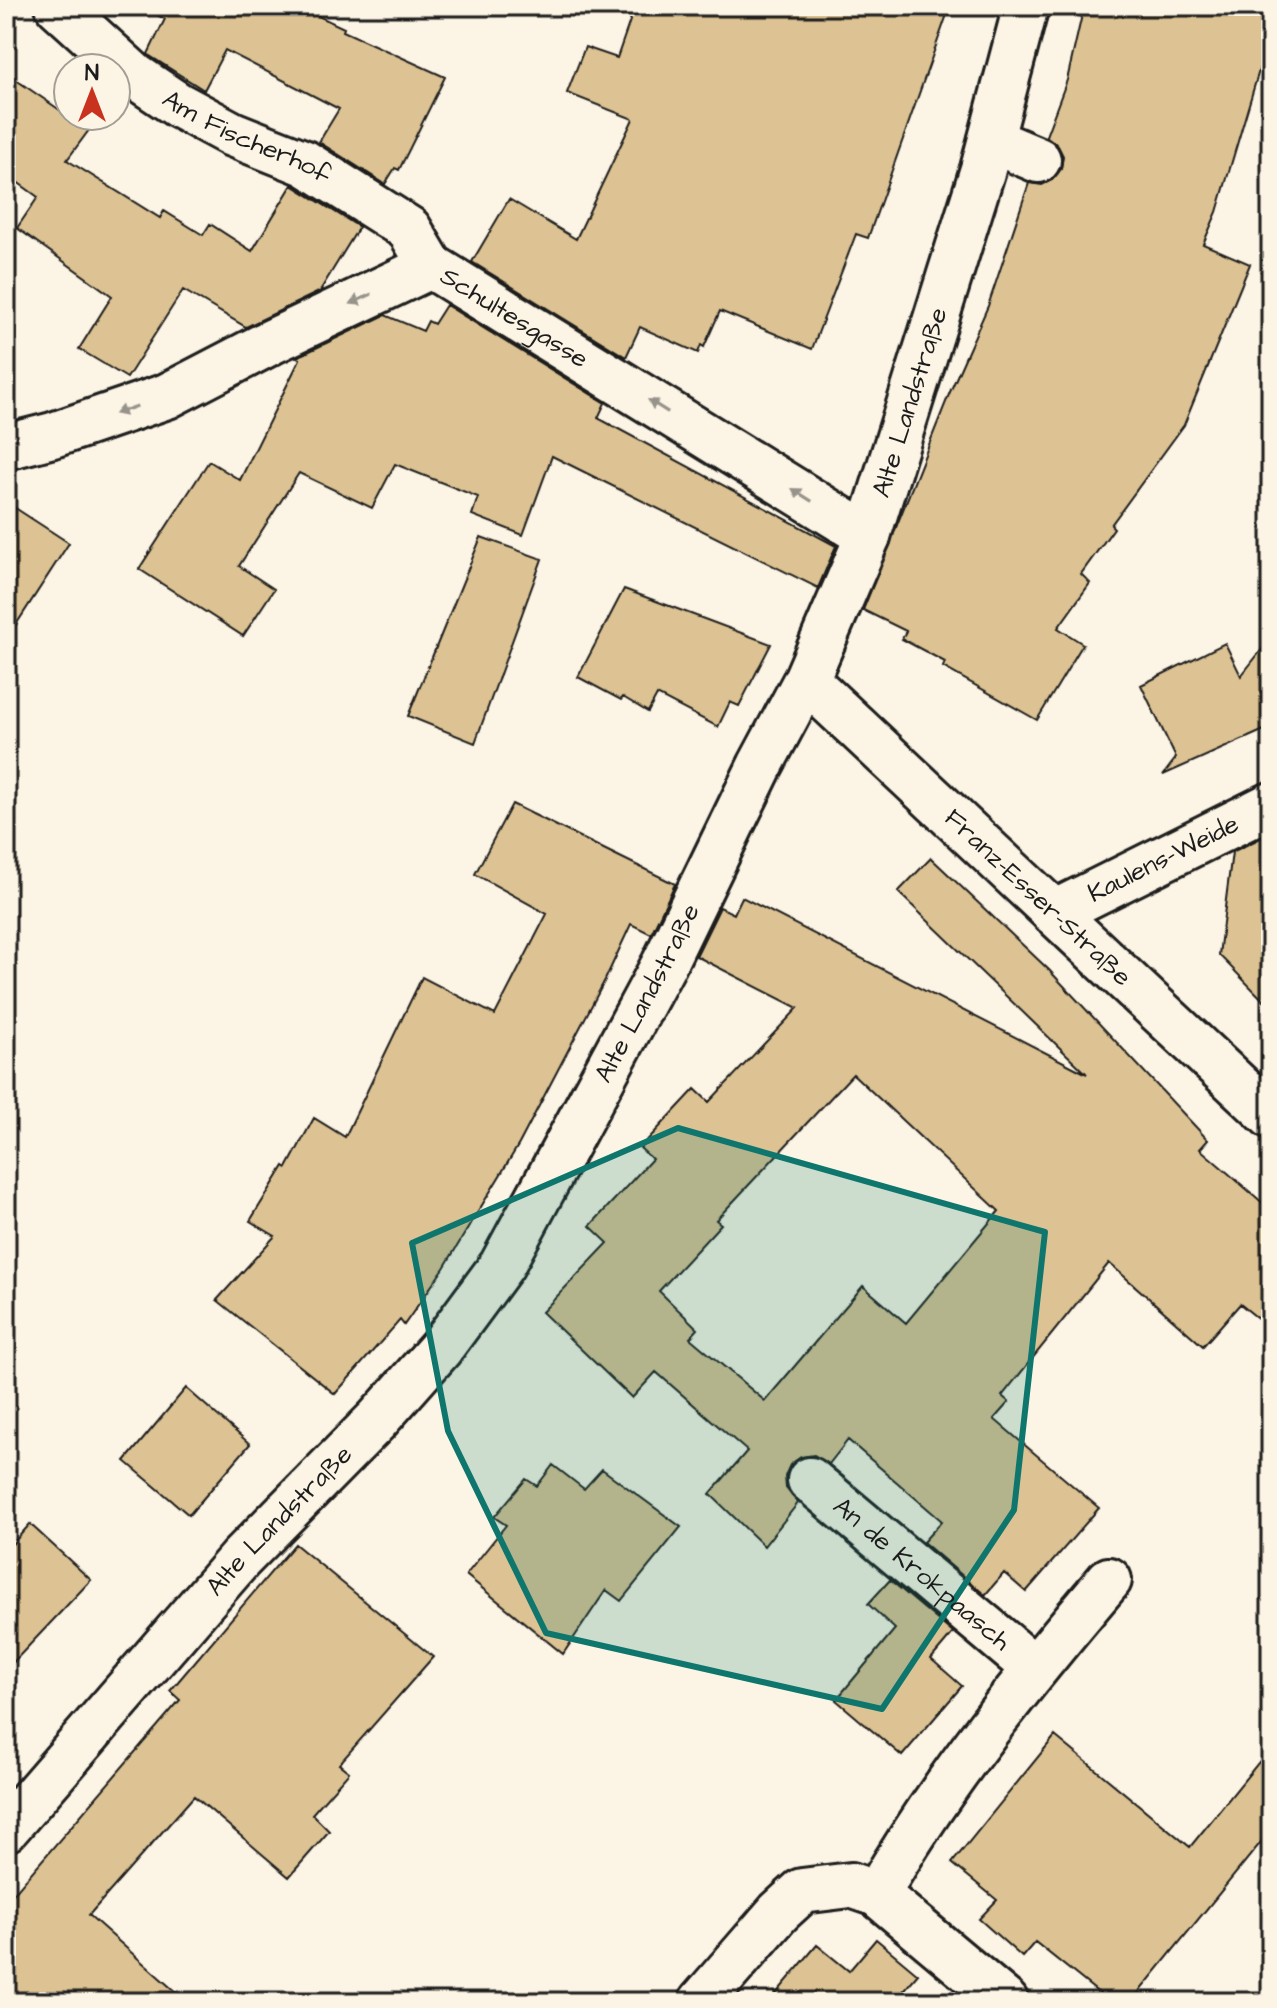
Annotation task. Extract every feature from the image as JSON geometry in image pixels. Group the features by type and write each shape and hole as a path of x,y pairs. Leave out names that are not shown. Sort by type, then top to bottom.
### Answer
{"street":[{"name":"Am Fischerhof","path":"58,6 135,76 178,105 232,134 305,163 409,229 431,266"},
{"name":"Alte Landstraße","path":"6,1829 240,1559 377,1420 440,1349 502,1265 642,1007 760,766 806,680 868,536 991,140 1026,6"},
{"path":"991,140 1038,160"},
{"name":"Schultesgasse","path":"6,447 53,435 167,396 271,342 431,266 868,536"},
{"name":"Franz-Esser-Straße","path":"806,680 1271,1116"},
{"name":"Kaulens-Weide","path":"1054,913 1271,805"},
{"name":"An de Krokpaasch","path":"810,1480 1034,1668"},
{"name":"An de Krokpaasch","path":"877,1894 911,1836 1034,1668 1109,1580"},
{"path":"701,2002 779,1912 802,1891 851,1885 877,1894 1006,2002"}],"highlighted area":[{"path":"678,1128 1045,1232 1014,1510 882,1709 546,1633 448,1431 412,1243"}],"building":[{"path":"140,6 297,6 344,28 343,31 445,77 399,170 395,168 385,184 319,142 339,109 225,50 204,90 150,56 148,54 165,19"},
{"path":"635,6 950,6 868,238 856,234 812,349 720,311 704,347 701,345 698,353 640,327 626,357 472,262 509,199 576,239 633,119 567,93 585,47 617,58"},
{"path":"1084,6 1271,6 1271,30 1217,212 1203,244 1250,264 1184,425 1111,525 1114,528 1081,574 1090,583 1058,628 1083,644 1037,720 943,667 945,662 902,639 906,631 863,610 950,392 988,306 1029,183 1042,185 1052,180 1061,169 1063,156 1058,146 1046,136 1067,80"},
{"path":"6,73 52,105 52,132 88,132 67,160 160,218 164,211 203,235 210,224 252,251 292,185 359,227 323,290 246,327 183,290 127,378 79,349 112,296 17,228 38,197 6,174"},
{"path":"446,305 605,403 598,418 836,546 818,588 552,456 523,535 472,515 478,497 395,464 372,508 299,473 239,566 274,589 243,636 139,569 209,461 240,480 300,359 297,357 385,315 423,331 428,321 434,324"},
{"path":"6,502 69,543 6,640"},
{"path":"481,537 542,559 475,743 408,716"},
{"path":"624,589 771,644 739,706 730,702 718,727 657,695 648,712 578,677"},
{"path":"1271,638 1271,727 1163,775 1176,758 1141,685 1225,643 1241,676"},
{"path":"512,804 675,884 651,934 631,924 519,1144 444,1268 404,1325 400,1320 335,1394 217,1300 275,1236 250,1221 284,1166 287,1168 314,1118 345,1137 422,977 495,1015 547,914 475,874"},
{"path":"1271,833 1271,1008 1219,955 1232,852"},
{"path":"931,858 1049,970 1208,1140 1200,1149 1271,1210 1271,1329 1240,1304 1203,1346 1109,1263 1002,1396 1009,1402 994,1419 1099,1508 1026,1592 1004,1573 985,1595 923,1542 942,1521 848,1440 829,1464 814,1455 801,1457 790,1465 785,1476 786,1488 798,1503 764,1546 710,1494 747,1451 656,1372 632,1398 542,1312 608,1243 590,1226 652,1159 640,1148 695,1089 709,1102 798,1008 696,956 720,907 734,914 742,897 1087,1074 898,892","holes":["853,1074 999,1211 906,1323 863,1286 765,1401 690,1338 698,1329 659,1291 721,1224 716,1220"]},
{"path":"186,1388 250,1444 189,1515 125,1461"},
{"path":"553,1465 584,1489 602,1469 681,1527 621,1601 606,1590 563,1654 466,1575 506,1525 494,1517 526,1479 537,1486"},
{"path":"30,1524 91,1580 6,1670 6,1551"},
{"path":"295,1544 433,1657 339,1764 349,1772 312,1814 329,1831 289,1877 194,1796 89,1915 187,2002 6,2002 6,1902 180,1700 170,1691"},
{"path":"890,1580 953,1633 931,1659 962,1686 902,1756 836,1700 895,1629 868,1604"},
{"path":"1055,1736 1190,1847 1271,1747 1271,1830 1131,2002 1110,2002 1035,1942 1022,1957 979,1919 997,1900 952,1863"},
{"path":"876,1939 918,1974 894,2002 769,2002 817,1945 849,1971"}]}
